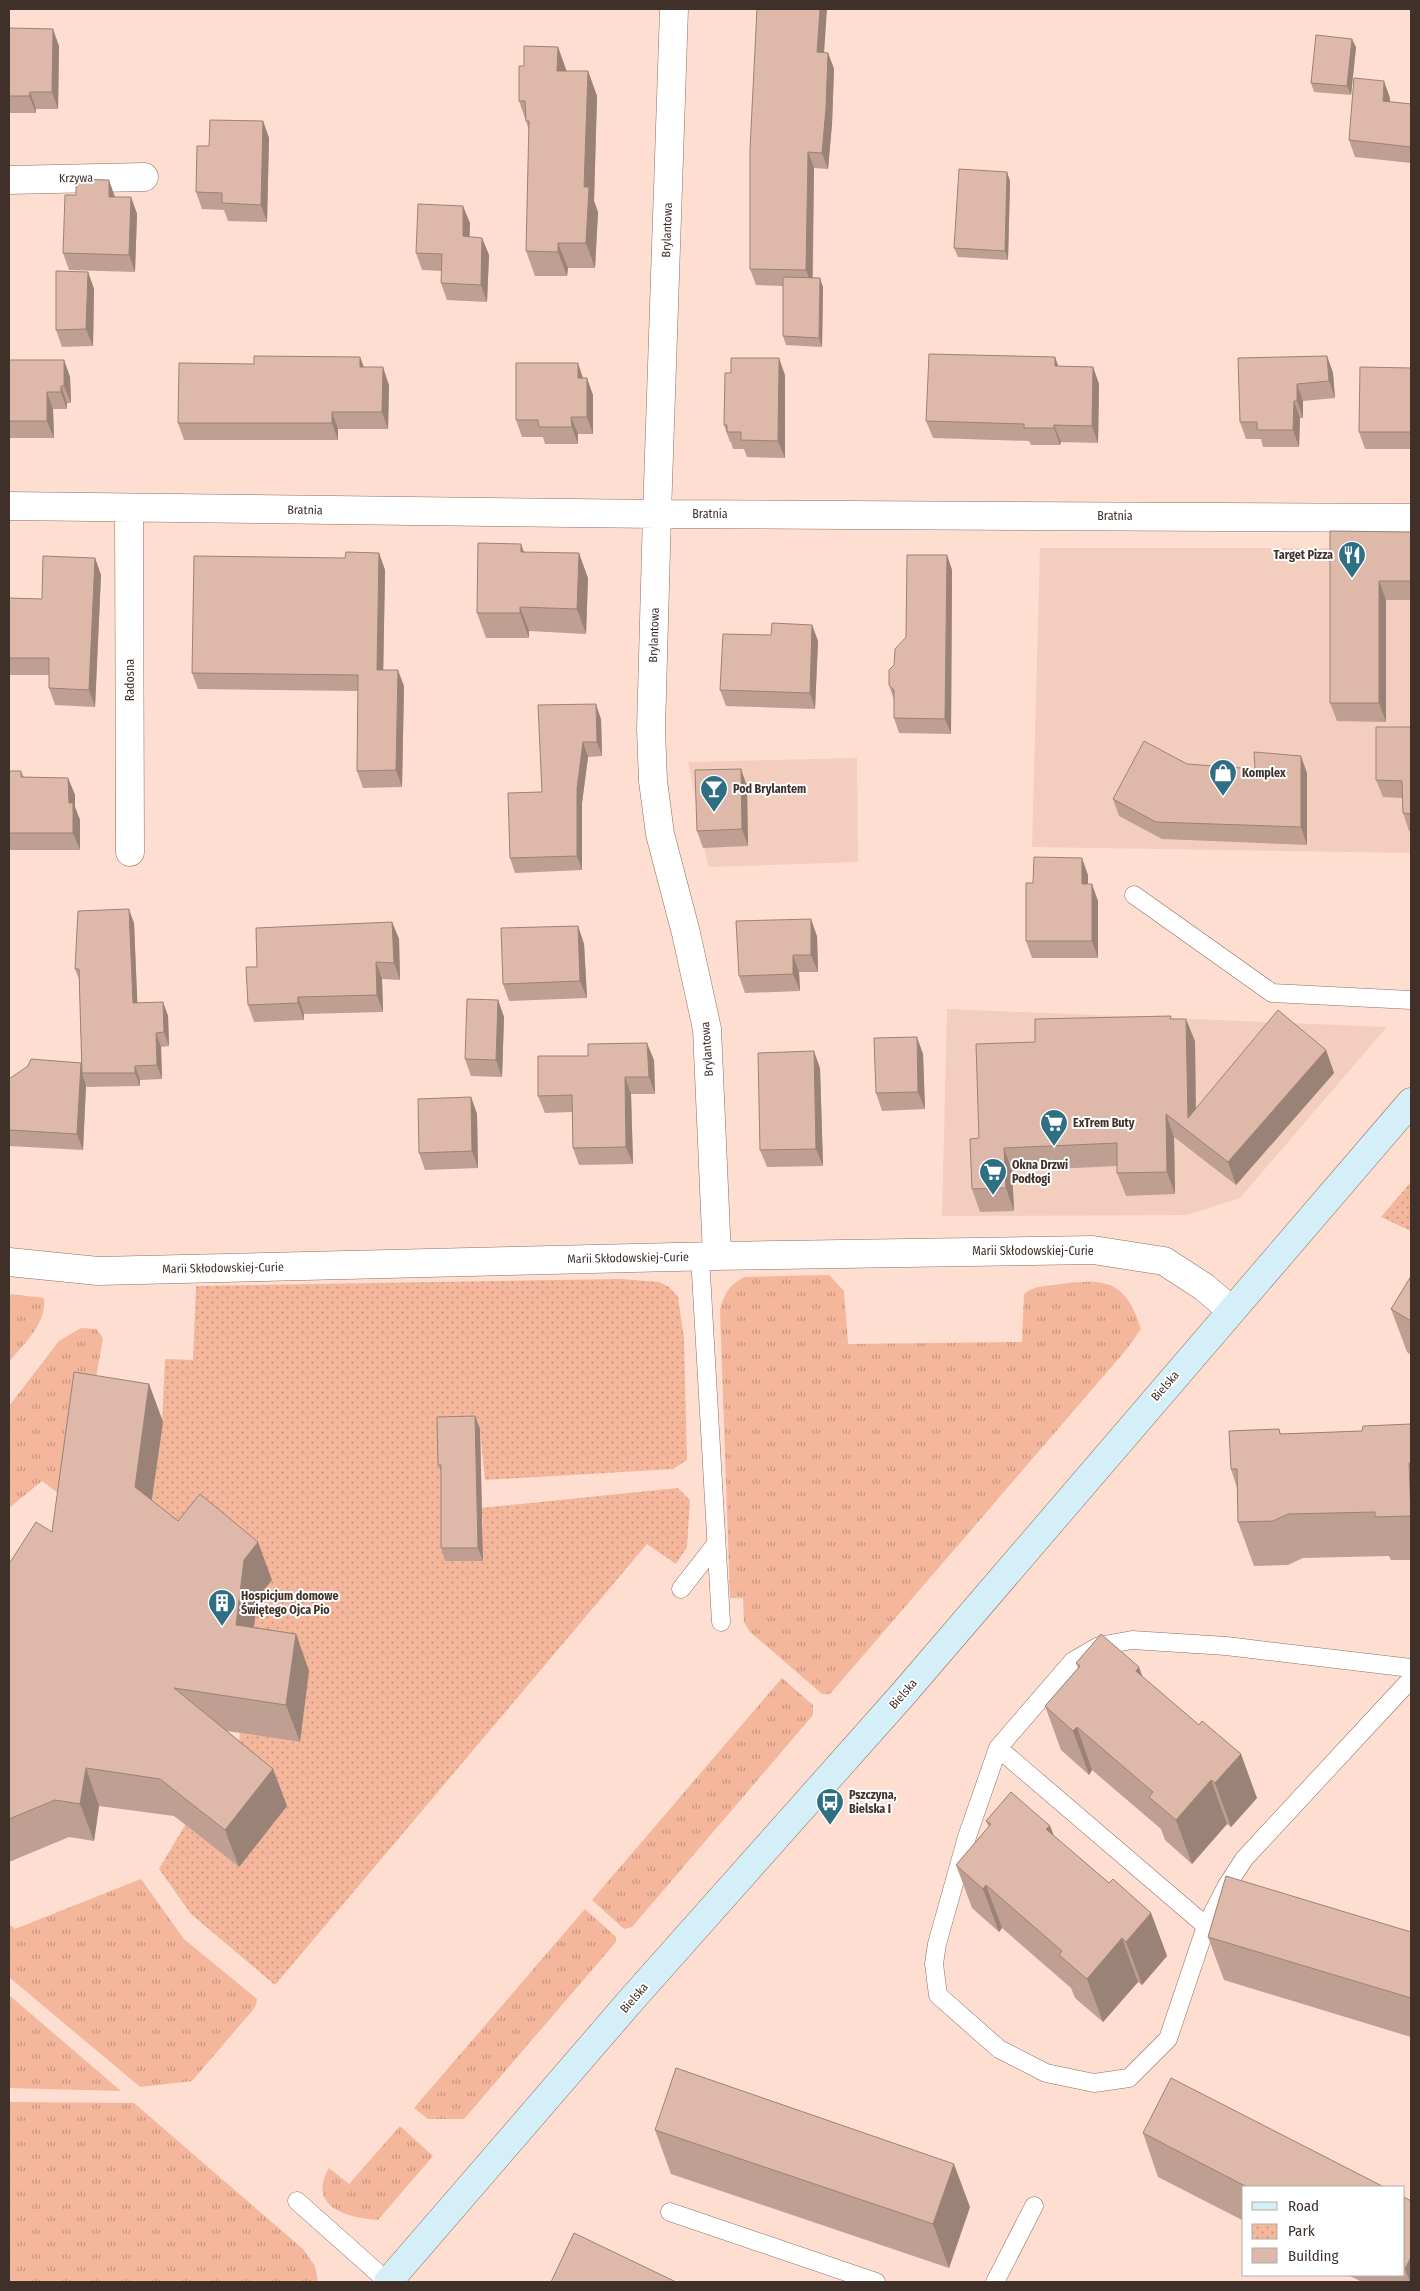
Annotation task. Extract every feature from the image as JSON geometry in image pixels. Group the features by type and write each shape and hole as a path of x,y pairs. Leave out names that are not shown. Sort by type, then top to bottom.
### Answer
{"main road":[{"name":"Bielska","path":"388,2282 627,2006 904,1693 1411,1102"}],"street":[{"name":"Brylantowa","path":"674,9 651,729 653,781 660,834 686,933 707,1029 708,1256"},
{"name":"Krzywa","path":"9,180 144,176"},
{"name":"Bratnia","path":"9,506 657,514 1411,518"},
{"name":"Radosna","path":"129,508 130,852"},
{"name":"Marii Skłodowskiej-Curie","path":"9,1262 98,1271 708,1256 1093,1250 1164,1261 1204,1288 1231,1310"}],"lane":[{"path":"1134,896 1272,993 1411,1000"},
{"path":"708,1256 716,1544 721,1622"},
{"path":"681,1589 716,1544"},
{"path":"1411,1668 1226,1646 1132,1640 1099,1646 1073,1661 998,1748 966,1837 937,1944 934,1964 938,1996 999,2049 1046,2073 1094,2084 1129,2078 1168,2039 1206,1926 1226,1887 1244,1859 1411,1679"},
{"path":"998,1748 1206,1926"},
{"path":"297,2201 388,2282"},
{"path":"995,2282 1034,2206"},
{"path":"670,2212 876,2282"}],"shaded area":[{"path":"1040,548 1411,548 1411,853 1032,847"},
{"path":"857,758 858,862 708,867 688,762"},
{"path":"947,1009 1387,1027 1240,1198 1187,1215 942,1216"}],"green space":[{"path":"1411,1182 1411,1231 1381,1217"},
{"path":"829,1275 844,1291 848,1344 1022,1342 1024,1294 1037,1287 1077,1282 1103,1283 1113,1286 1129,1301 1141,1329 1126,1350 830,1694 822,1694 750,1632 744,1622 743,1598 730,1598 720,1309 728,1290 745,1277"},
{"path":"621,1279 659,1282 669,1287 678,1297 684,1338 687,1460 673,1469 485,1480 480,1430 442,1430 446,1561 483,1561 481,1508 678,1488 690,1500 687,1547 676,1564 647,1544 275,1985 191,1914 159,1869 185,1825 239,1867 286,1807 236,1765 240,1733 300,1742 309,1671 249,1662 256,1612 250,1607 272,1580 214,1532 191,1558 148,1524 162,1423 165,1359 193,1360 196,1286"},
{"path":"9,1294 44,1298 44,1307 42,1316 33,1333 9,1362"},
{"path":"81,1328 96,1329 103,1338 93,1395 58,1493 42,1481 9,1508 9,1406 59,1341"},
{"path":"782,1678 813,1705 813,1715 632,1927 624,1929 592,1900"},
{"path":"141,1879 184,1939 257,1999 252,2011 192,2081 140,2087 9,1977 9,1924 15,1929"},
{"path":"585,1909 616,1937 616,1942 464,2119 428,2119 414,2108"},
{"path":"9,1995 121,2091 9,2088"},
{"path":"9,2102 134,2103 303,2249 315,2266 318,2282 9,2282"},
{"path":"400,2126 433,2156 378,2220 354,2217 343,2213 326,2201 323,2192 323,2181 329,2168 349,2184"}],"building":[{"path":"757,9 820,9 817,52 828,53 826,108 822,153 808,152 806,270 750,269 750,149"},
{"path":"9,28 53,29 52,92 30,92 29,96 9,96"},
{"path":"1316,35 1352,39 1347,86 1311,83"},
{"path":"524,46 558,47 557,71 588,71 584,187 589,187 586,243 558,243 558,252 526,251 529,121 526,121 525,101 519,101 519,66 524,66"},
{"path":"1354,78 1384,81 1383,101 1411,104 1411,147 1349,140"},
{"path":"210,120 263,121 261,205 222,203 222,193 196,192 197,146 209,146"},
{"path":"959,169 1007,172 1005,251 954,248"},
{"path":"76,179 109,180 109,197 131,197 129,255 63,253 65,195 76,195"},
{"path":"418,204 463,206 463,236 482,238 481,285 441,283 442,254 416,253"},
{"path":"56,271 88,272 86,329 56,330"},
{"path":"783,277 820,278 819,338 783,336"},
{"path":"929,354 1055,357 1055,366 1093,367 1092,426 1054,425 1054,428 1024,428 1024,424 926,421"},
{"path":"254,356 360,357 360,367 383,367 382,412 332,412 332,423 178,423 179,363 254,364"},
{"path":"1327,356 1329,381 1297,384 1297,401 1294,401 1293,430 1257,430 1257,422 1240,422 1238,358"},
{"path":"731,358 779,358 778,441 741,440 741,432 727,432 727,425 724,425 725,373 731,373"},
{"path":"9,360 64,360 64,386 61,386 61,392 47,392 47,421 9,421"},
{"path":"516,363 578,363 578,378 587,378 587,417 571,417 572,427 539,427 538,420 516,420"},
{"path":"1360,367 1411,368 1411,432 1359,432"},
{"path":"1330,531 1411,532 1411,581 1379,581 1379,703 1330,703"},
{"path":"478,543 521,544 521,552 579,553 577,609 520,607 520,613 477,613"},
{"path":"346,552 379,553 377,670 398,670 396,770 357,771 358,675 192,673 194,556 345,558"},
{"path":"907,555 947,555 945,719 894,718 894,690 889,685 889,670 894,665 895,649 906,637"},
{"path":"43,556 95,558 89,690 49,688 49,658 9,658 9,598 42,599"},
{"path":"772,623 812,625 810,693 720,690 723,634 771,635"},
{"path":"596,704 597,742 583,742 577,789 577,856 510,858 508,793 542,792 538,705"},
{"path":"1376,727 1411,727 1411,814 1403,813 1402,781 1376,780"},
{"path":"1144,741 1187,764 1255,769 1254,752 1301,756 1301,827 1156,822 1113,799"},
{"path":"741,769 742,829 697,831 695,770"},
{"path":"9,771 21,771 21,777 68,778 69,803 73,803 73,833 9,833"},
{"path":"1034,857 1082,858 1082,884 1092,884 1092,941 1026,941 1026,883 1033,883"},
{"path":"129,909 133,1003 163,1002 164,1032 156,1033 157,1065 135,1066 135,1073 82,1073 79,969 75,969 78,911"},
{"path":"811,919 811,955 793,955 793,974 739,976 736,921"},
{"path":"392,922 394,963 376,962 377,995 298,997 298,1003 248,1005 246,967 257,967 256,928"},
{"path":"578,926 580,981 503,984 501,928"},
{"path":"467,999 498,1000 496,1060 465,1059"},
{"path":"1278,1010 1326,1050 1228,1162 1166,1114 1167,1172 1117,1173 1117,1143 1004,1148 1006,1188 972,1189 970,1139 979,1138 976,1044 1035,1042 1035,1019 1171,1016 1170,1019 1186,1019 1188,1118"},
{"path":"917,1037 918,1092 876,1093 874,1038"},
{"path":"647,1043 649,1077 625,1077 626,1147 573,1148 572,1095 538,1096 538,1056 588,1056 588,1044"},
{"path":"814,1051 816,1149 760,1150 758,1053"},
{"path":"31,1059 81,1063 77,1134 9,1130 9,1079 28,1066"},
{"path":"471,1097 472,1151 419,1153 418,1099"},
{"path":"1411,1276 1411,1321 1391,1309"},
{"path":"74,1372 149,1384 135,1487 178,1521 200,1494 258,1542 244,1560 236,1625 296,1634 286,1705 174,1688 273,1769 225,1830 160,1779 86,1768 80,1804 55,1800 9,1819 9,1564 36,1522 52,1532"},
{"path":"475,1416 478,1548 441,1548 441,1465 438,1465 437,1417"},
{"path":"1411,1424 1411,1463 1409,1463 1411,1516 1375,1517 1375,1512 1288,1514 1273,1521 1238,1522 1237,1469 1231,1469 1229,1431 1279,1429 1280,1434 1362,1431 1363,1426"},
{"path":"1101,1634 1139,1667 1136,1671 1199,1725 1202,1721 1241,1754 1215,1783 1211,1780 1176,1820 1149,1797 1153,1792 1077,1727 1073,1731 1045,1706 1080,1666 1076,1663"},
{"path":"1011,1792 1050,1826 1046,1829 1109,1883 1113,1879 1151,1913 1126,1942 1122,1938 1087,1979 1059,1955 1062,1951 986,1885 983,1889 956,1865 991,1824 986,1821"},
{"path":"1226,1876 1411,1932 1411,1998 1208,1937"},
{"path":"676,2068 954,2164 933,2224 655,2130"},
{"path":"1171,2078 1382,2186 1245,2186 1143,2133"},
{"path":"1405,2198 1411,2201 1411,2257 1405,2269"},
{"path":"574,2233 676,2282 551,2282"}],"place":[{"name":"Target Pizza","path":"1352,579"},
{"name":"Komplex","path":"1223,797"},
{"name":"Pod Brylantem","path":"714,813"},
{"name":"ExTrem Buty","path":"1054,1147"},
{"name":"Okna Drzwi Podłogi","path":"993,1196"},
{"name":"Hospicjum domowe Świętego Ojca Pio","path":"222,1627"},
{"name":"Pszczyna, Bielska I","path":"830,1826"}]}
